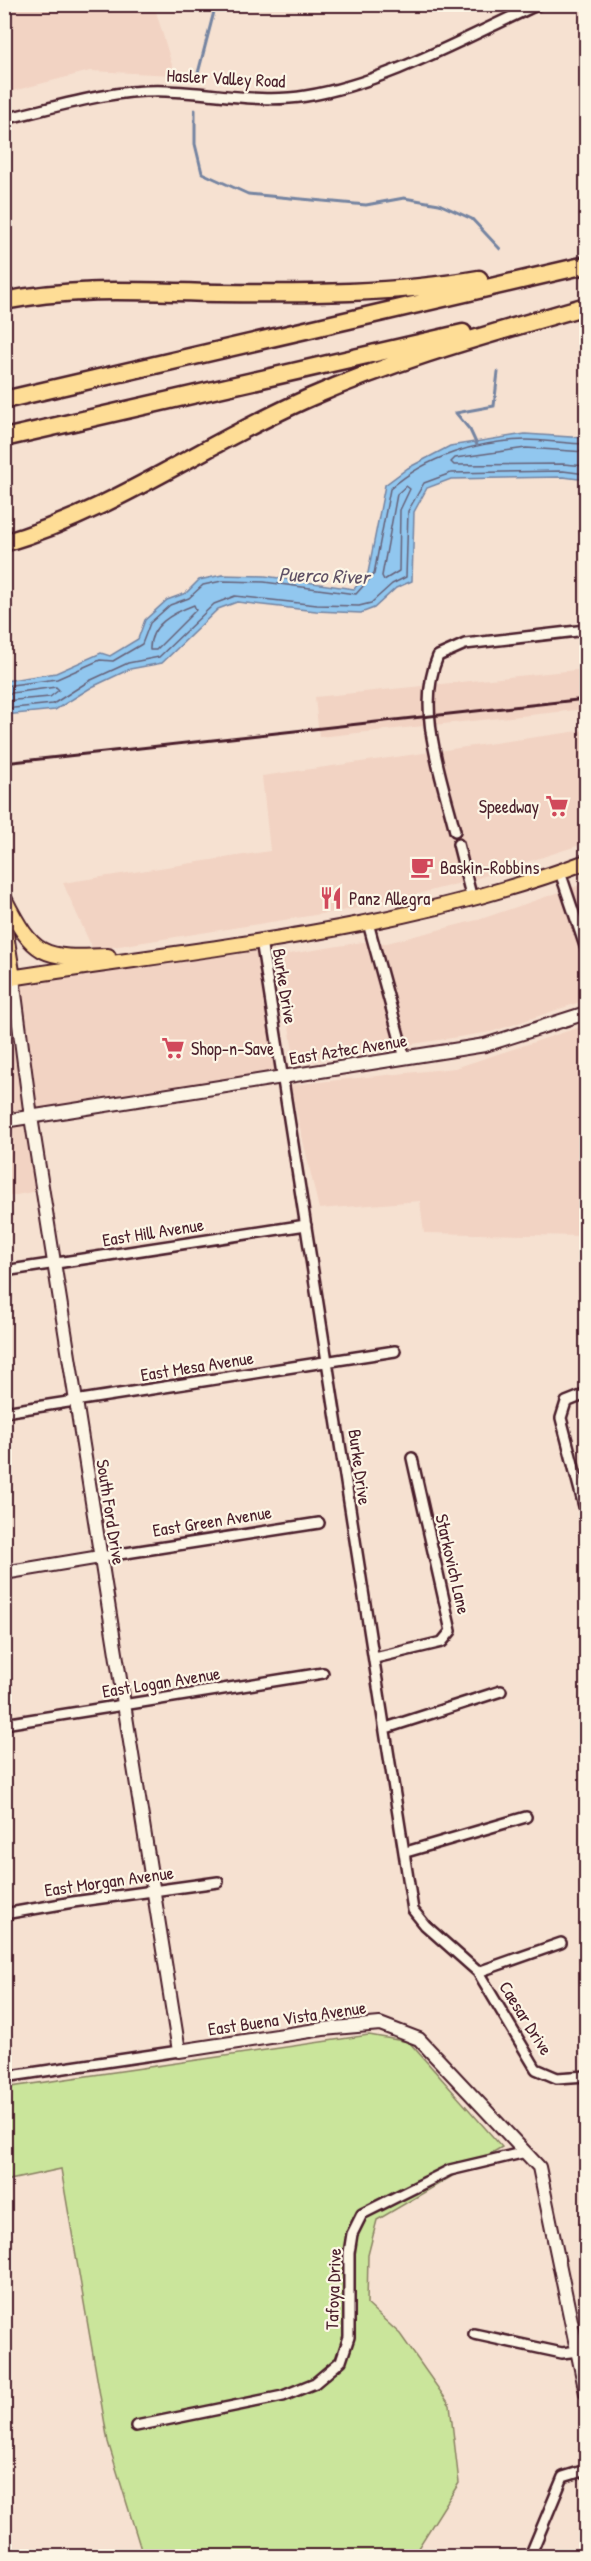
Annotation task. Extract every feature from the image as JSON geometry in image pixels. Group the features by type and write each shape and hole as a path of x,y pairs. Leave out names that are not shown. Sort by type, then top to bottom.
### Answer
{"highway":[{"path":"4,301 41,294 85,290 299,294 385,291 586,263"},
{"path":"4,400 586,263"},
{"path":"4,438 586,305"},
{"path":"4,545 105,505 311,397 381,369 586,305"}],"main road":[{"path":"4,922 9,978 368,923 472,899 586,862"},
{"path":"4,898 23,935 34,946 59,955 88,957 197,950"},
{"name":"South Ford Drive","path":"9,978 179,2051"},
{"name":"East Aztec Avenue","path":"4,1122 485,1045 586,1013"},
{"name":"East Green Avenue","path":"4,1573 100,1557"},
{"name":"East Buena Vista Avenue","path":"179,2051 323,2029 380,2024 419,2039 539,2167 586,2393"}],"street":[{"name":"Hasler Valley Road","path":"4,119 133,91 166,91 274,100 335,91 409,63 539,4"},
{"path":"455,831 437,759 430,710 430,682 438,656 465,644 586,630"},
{"path":"458,844 472,899"},
{"path":"560,872 586,949"},
{"path":"368,923 405,1058"},
{"name":"Burke Drive","path":"261,940 328,1362 349,1511 406,1852 413,1910 425,1925 478,1972"},
{"name":"East Hill Avenue","path":"4,1271 306,1225"},
{"name":"East Mesa Avenue","path":"4,1412 395,1351"},
{"path":"586,1394 566,1402 561,1418 586,1514"},
{"name":"Starkovich Lane","path":"375,1658 442,1642 451,1631 411,1458"},
{"name":"East Green Avenue","path":"100,1557 319,1523"},
{"name":"East Logan Avenue","path":"4,1724 323,1673"},
{"path":"386,1728 501,1691"},
{"path":"406,1852 526,1817"},
{"name":"East Morgan Avenue","path":"4,1914 218,1882"},
{"path":"478,1972 561,1943"},
{"name":"Caesar Drive","path":"478,1972 536,2069 557,2078 586,2076"},
{"name":"East Buena Vista Avenue","path":"4,2077 179,2051"},
{"name":"Tafoya Drive","path":"136,2426 283,2396 315,2383 340,2361 349,2337 349,2253 352,2234 362,2214 450,2170 526,2152"},
{"path":"474,2334 561,2353 578,2351"},
{"path":"530,2556 563,2477 586,2470"}],"shaded area":[{"path":"5,4 154,5 175,75 90,71 5,93"},
{"path":"586,669 586,709 319,737 315,697"},
{"path":"586,730 586,843 472,880 372,906 93,950 63,883 270,851 262,776"},
{"path":"586,883 586,1000 491,1032 295,1062 277,956 363,942 387,943 481,919"},
{"path":"261,940 283,1078 31,1117 44,1190 5,1197 5,979"},
{"path":"586,1025 586,1236 424,1233 420,1201 319,1209 290,1085 455,1068"}],"green space":[{"path":"369,2035 409,2042 502,2147 377,2220 368,2255 367,2304 400,2334 450,2405 459,2483 413,2556 143,2556 108,2442 61,2169 5,2181 4,2088"}],"water":[{"path":"525,434 586,438 586,480 563,477 451,479 427,488 414,512 412,581 396,588 374,608 361,613 316,611 237,602 218,609 162,663 130,669 92,687 55,710 5,715 5,681 56,673 101,653 110,656 138,639 145,620 167,600 186,593 199,580 222,575 265,576 354,589 368,573 385,485 408,468 450,446"}],"waterway":[{"path":"197,77 216,4"},
{"path":"195,110 195,144 202,173 248,194 366,205 404,198 439,204 472,219 500,249"},
{"path":"477,445 470,430 456,413 494,406 498,372"}],"railway":[{"path":"4,763 586,699"}],"place":[{"name":"Speedway","path":"557,806"},
{"name":"Baskin-Robbins","path":"422,867"},
{"name":"Panz Allegra","path":"331,898"},
{"name":"Shop-n-Save","path":"173,1048"}],"water label":[{"name":"Puerco River","path":"324,575"}]}
